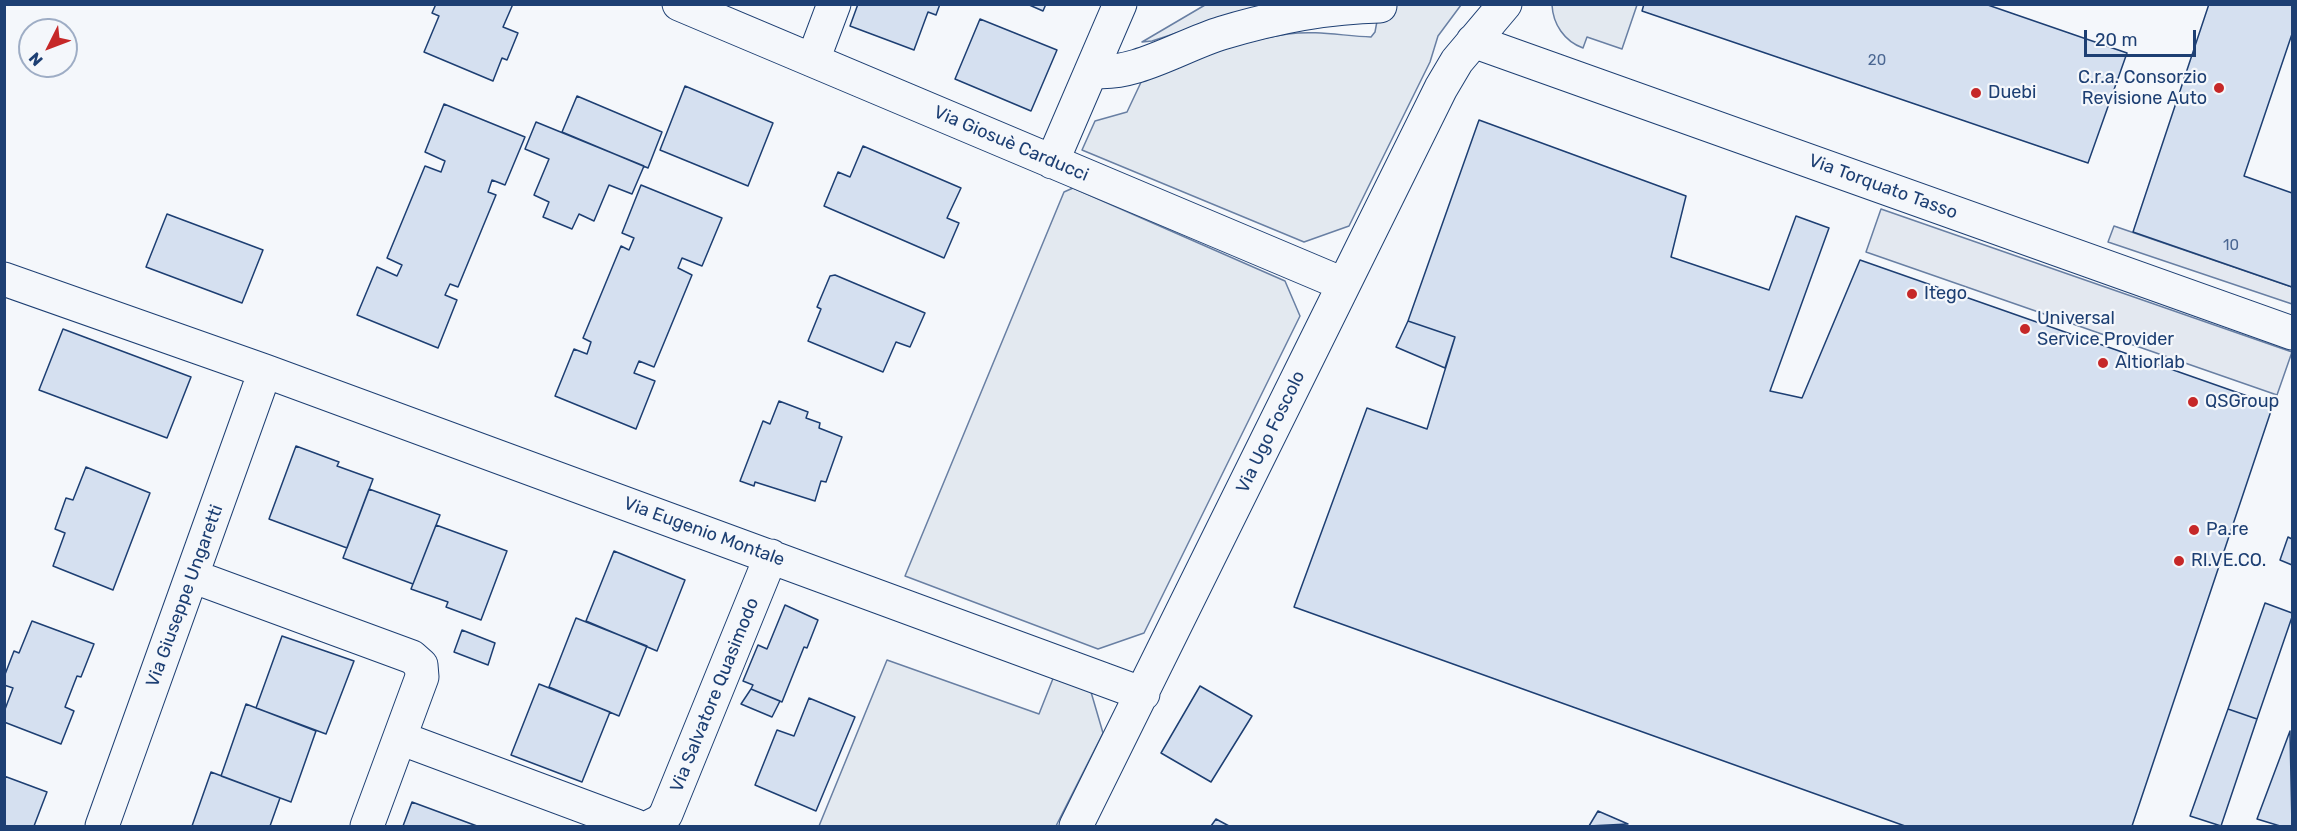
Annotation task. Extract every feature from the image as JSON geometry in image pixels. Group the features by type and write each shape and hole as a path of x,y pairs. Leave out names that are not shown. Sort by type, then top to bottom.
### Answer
{"street":[{"name":"Via Giosuè Carducci","path":"679,4 1343,284"},
{"path":"813,60 834,4"},
{"path":"1052,162 1120,4"},
{"name":"Via Ugo Foscolo","path":"1076,826 1441,88 1473,41 1505,4"},
{"path":"1092,71 1119,72 1222,33 1279,17 1335,7 1380,6"},
{"name":"Via Torquato Tasso","path":"1473,41 2292,333"},
{"name":"Via Eugenio Montale","path":"4,279 265,371 1143,694"},
{"name":"Via Giuseppe Ungaretti","path":"103,825 265,371"},
{"name":"Via Salvatore Quasimodo","path":"651,826 661,821 666,814 771,556"},
{"path":"192,576 417,660 423,671 422,677 367,826"},
{"path":"400,738 636,826"}],"shaded area":[{"path":"1552,4 1637,5 1622,49 1587,37 1583,48 1576,45 1557,25"},
{"path":"1205,5 1263,5 1152,41 1142,42"},
{"path":"1380,5 1461,5 1438,36 1430,62 1349,226 1304,242 1082,150 1095,121 1127,112 1143,78 1214,52 1269,37 1309,33 1371,37 1375,32"},
{"path":"1073,188 1285,281 1300,316 1144,633 1098,649 905,576 1064,192"},
{"path":"1881,209 2292,352 2277,395 1866,252"},
{"path":"2114,226 2292,287 2292,304 2108,242"},
{"path":"887,660 1039,714 1054,676 1091,692 1103,733 1056,826 819,826"}],"building":[{"path":"436,4 513,4 503,27 518,33 507,60 502,58 493,81 424,52 439,16 432,13"},
{"path":"858,4 940,4 936,15 928,12 914,50 850,26"},
{"path":"1027,4 1046,4 1043,11"},
{"path":"1644,4 1985,4 2127,53 2088,163 1642,11"},
{"path":"2209,4 2292,4 2292,34 2244,176 2292,193 2292,287 2133,232"},
{"path":"980,19 1057,50 1031,111 955,79"},
{"path":"685,86 773,123 748,186 660,150"},
{"path":"577,96 662,132 648,168 562,132"},
{"path":"444,104 525,137 505,185 492,180 488,192 496,195 458,287 450,284 445,295 457,300 438,348 357,315 377,267 397,276 402,265 387,258 425,166 441,172 445,161 425,152"},
{"path":"1479,120 1686,196 1671,257 1769,290 1796,216 1829,228 1770,391 1802,398 1860,260 2273,405 2132,826 1905,826 1294,607 1367,408 1427,429 1455,337 1408,321"},
{"path":"536,122 644,166 632,194 609,185 594,221 579,214 572,229 543,217 549,202 534,195 549,159 525,149"},
{"path":"863,146 961,188 947,218 959,223 944,258 824,206 838,172 850,177"},
{"path":"641,185 722,218 702,266 682,258 678,268 692,275 654,367 639,361 634,373 655,381 636,429 555,396 574,349 587,354 591,342 583,338 621,246 629,250 634,238 622,233"},
{"path":"167,214 263,250 242,303 146,267"},
{"path":"835,275 925,313 910,347 896,342 883,372 808,341 821,309 817,307 830,276"},
{"path":"1408,321 1455,337 1445,368 1396,347"},
{"path":"63,329 191,377 167,438 39,390"},
{"path":"779,401 808,412 806,418 820,423 819,428 842,437 826,482 821,481 815,501 755,482 754,486 740,481 763,421 770,424"},
{"path":"296,446 339,462 337,466 373,479 347,548 269,519"},
{"path":"86,467 150,493 113,590 53,566 65,533 55,529 66,498 73,500"},
{"path":"369,489 440,515 413,584 343,558"},
{"path":"436,525 507,551 481,620 446,607 448,602 411,589"},
{"path":"2288,537 2292,539 2292,565 2280,560"},
{"path":"614,551 685,580 657,651 586,621"},
{"path":"2265,603 2292,613 2292,617 2257,719 2228,709"},
{"path":"785,605 818,620 807,648 804,647 782,702 751,689 753,685 743,681 758,645 767,649"},
{"path":"576,618 647,646 619,716 549,687"},
{"path":"32,621 94,644 81,677 77,676 65,707 74,711 61,744 4,722 4,712 13,688 4,685 4,677 14,651 19,653"},
{"path":"462,630 495,643 488,665 454,652"},
{"path":"282,636 354,661 326,734 256,708"},
{"path":"539,684 610,712 582,782 511,755"},
{"path":"1200,686 1252,716 1211,782 1161,753"},
{"path":"751,689 780,701 772,717 741,704"},
{"path":"809,698 855,717 816,811 755,785 777,730 794,736"},
{"path":"246,704 316,731 291,802 221,776"},
{"path":"2228,709 2257,719 2221,826 2190,816"},
{"path":"2290,731 2292,826 2280,826 2257,819"},
{"path":"211,772 280,798 270,826 192,826"},
{"path":"4,776 47,792 34,826 4,826"},
{"path":"412,802 477,826 403,826"},
{"path":"1598,811 1628,824 1589,826"},
{"path":"1216,819 1229,826 1211,826"}],"place":[{"name":"C.r.a. Consorzio Revisione Auto","path":"2219,88"},
{"name":"Duebi","path":"1976,93"},
{"name":"Itego","path":"1912,294"},
{"name":"Universal Service Provider","path":"2025,329"},
{"name":"Altiorlab","path":"2103,363"},
{"name":"QSGroup","path":"2193,402"},
{"name":"Pa.re","path":"2194,530"},
{"name":"RI.VE.CO.","path":"2179,561"}]}
